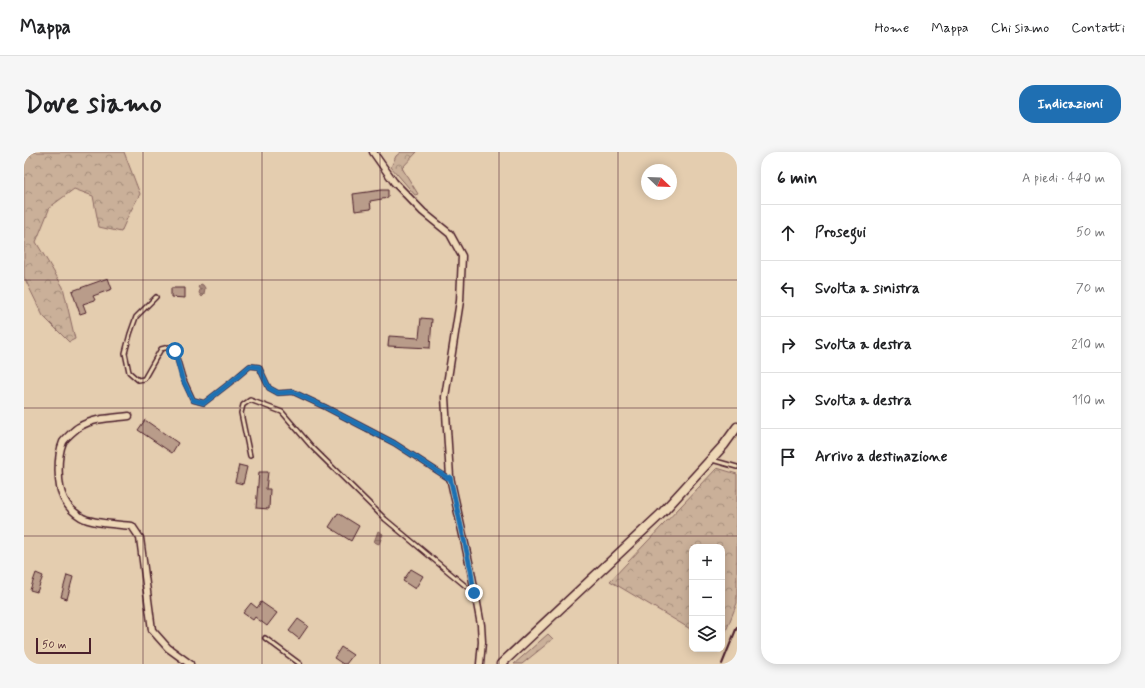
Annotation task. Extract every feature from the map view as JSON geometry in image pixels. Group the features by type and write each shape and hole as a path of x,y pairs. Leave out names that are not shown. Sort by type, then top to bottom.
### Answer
{"street":[{"path":"373,152 394,182 423,212 450,234 462,256 460,301 445,397 450,477 471,571 481,625 482,642 480,664"},
{"path":"129,416 96,419 78,428 64,442 59,462 59,482 63,498 70,509 82,518 96,522 132,526 140,538 152,630 168,648 190,664"},
{"path":"501,664 661,514 711,460 737,427"}],"lane":[{"path":"156,298 136,317 125,353 129,372 138,380 144,380 161,349 169,347 175,351 182,378 193,400 204,403 250,366 259,367 269,388 278,393 293,392 325,407 394,443 448,478 450,477"},
{"path":"250,456 242,413 243,405 250,400 282,412 312,447 385,519 474,593"},
{"path":"711,460 737,467"},
{"path":"265,638 300,664"}],"green space":[{"path":"24,152 124,152 140,194 121,232 99,227 93,196 74,189 50,207 36,242 63,287 75,339 69,342 43,316 24,277"},
{"path":"401,152 417,152 402,168 418,194 415,195 391,167 396,156"},
{"path":"717,468 737,474 737,603 725,633 725,544 689,544 689,628 610,581"},
{"path":"548,634 553,639 522,664 514,664"}],"shaded area":[{"path":"201,284 205,288 204,295 202,297 199,293 200,290 198,287"},
{"path":"378,531 383,534 379,544 374,542"}],"building":[{"path":"388,190 388,198 370,201 371,209 355,211 353,194"},
{"path":"108,278 112,289 93,296 95,300 83,304 86,312 80,314 72,291"},
{"path":"171,288 185,288 185,298 171,297"},
{"path":"421,318 432,319 430,348 388,346 389,336 419,338"},
{"path":"145,420 178,443 172,453 138,430"},
{"path":"239,465 247,467 243,484 235,482"},
{"path":"259,472 268,472 266,489 270,489 269,509 256,508"},
{"path":"338,513 359,526 351,541 329,527"},
{"path":"411,569 423,576 415,589 403,581"},
{"path":"36,573 43,576 37,592 30,590"},
{"path":"67,575 73,577 67,599 61,597"},
{"path":"261,602 277,613 267,626 255,617 253,620 243,613 251,603 257,608"},
{"path":"298,619 308,626 299,639 289,631"},
{"path":"341,647 353,655 346,664 343,664 334,658"}],"railway":[{"path":"722,664 737,627"}],"route":[{"path":"175,351 182,378 193,400 204,403 250,366 259,367 269,388 278,393 293,392 325,407 394,443 448,478 450,477 471,571 474,593"}]}
